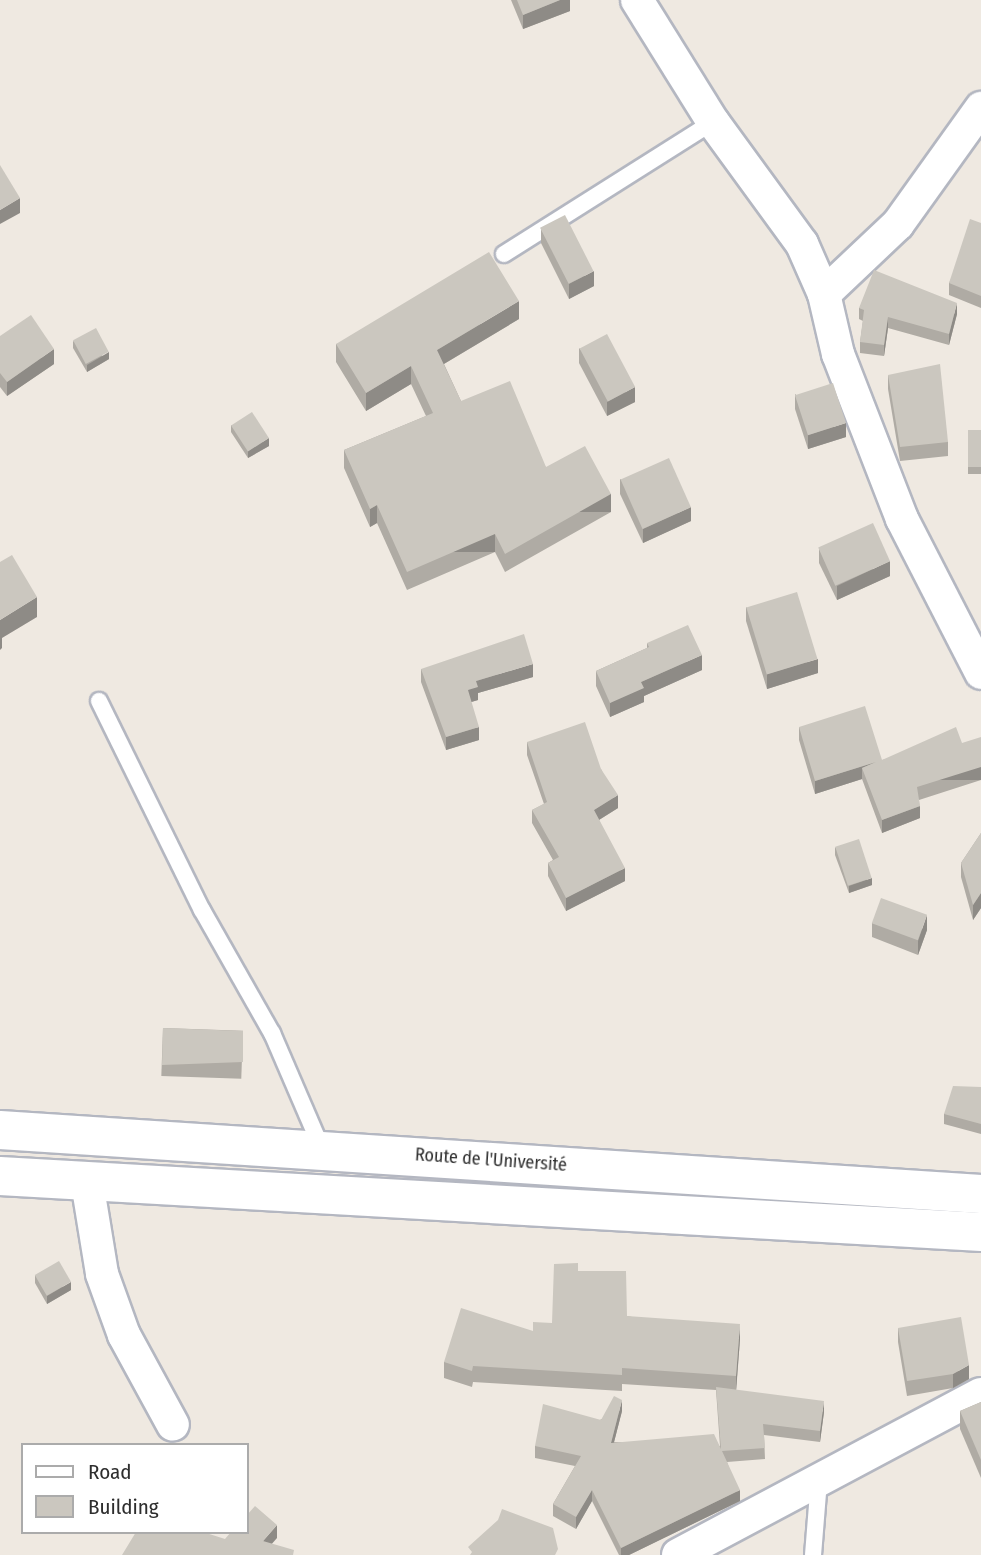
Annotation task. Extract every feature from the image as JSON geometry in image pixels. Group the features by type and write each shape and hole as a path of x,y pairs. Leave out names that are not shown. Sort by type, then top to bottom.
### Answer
{"main road":[{"name":"Route de l'Université","path":"0,1130 877,1185 981,1194"},
{"path":"0,1176 879,1223 981,1232"},
{"path":"877,1185 879,1223"}],"street":[{"path":"637,0 713,122 802,244 824,294 838,354 902,519 981,673"},
{"path":"824,294 898,224 981,108"},
{"path":"87,1182 102,1275 124,1335 173,1425"},
{"path":"678,1555 981,1394"}],"lane":[{"path":"504,254 713,122"},
{"path":"99,701 202,910 272,1033 321,1149"},
{"path":"813,1555 819,1480"}],"building":[{"path":"517,0 560,0 523,15"},
{"path":"0,165 20,198 0,210"},
{"path":"565,215 594,271 569,284 540,228"},
{"path":"970,219 981,223 981,296 949,283"},
{"path":"489,252 519,301 437,350 461,401 510,381 546,467 585,446 611,494 505,554 495,534 407,572 377,505 370,509 344,450 433,413 411,366 366,393 336,344"},
{"path":"874,270 957,303 949,334 888,317 884,345 860,342 864,310 859,308"},
{"path":"31,315 54,349 7,382 0,373 0,336"},
{"path":"96,328 109,352 86,364 73,340"},
{"path":"607,334 635,387 608,402 580,349"},
{"path":"940,364 948,442 900,447 888,375"},
{"path":"833,383 846,423 808,435 795,395"},
{"path":"252,412 269,438 248,452 231,426"},
{"path":"968,430 981,430 981,467 968,467"},
{"path":"669,458 691,507 643,529 621,480"},
{"path":"873,523 890,561 835,586 818,547"},
{"path":"12,555 37,597 0,620 0,562"},
{"path":"797,592 817,659 767,674 746,607"},
{"path":"688,625 702,655 641,682 644,688 610,703 596,671 649,647 647,643"},
{"path":"524,634 533,664 476,681 478,687 468,690 479,727 446,737 421,669"},
{"path":"865,706 882,760 956,727 962,743 981,737 981,767 917,787 920,806 882,820 862,768 876,762 815,781 799,727"},
{"path":"585,722 601,769 618,795 594,810 625,868 566,898 548,863 559,857 532,810 547,802 527,742"},
{"path":"981,833 981,893 973,905 961,863"},
{"path":"859,839 872,878 848,886 835,847"},
{"path":"881,898 927,915 918,940 872,923"},
{"path":"163,1028 243,1031 243,1062 162,1065"},
{"path":"953,1086 981,1087 981,1124 944,1114"},
{"path":"59,1261 71,1282 47,1296 35,1275"},
{"path":"578,1263 578,1271 626,1271 627,1316 740,1324 736,1376 622,1368 622,1375 473,1366 472,1371 444,1362 461,1308 533,1331 533,1322 552,1323 554,1264"},
{"path":"961,1317 969,1365 953,1374 907,1381 898,1328"},
{"path":"716,1387 824,1401 820,1431 763,1424 765,1448 722,1451 740,1490 621,1548 592,1490 576,1517 553,1504 581,1456 535,1446 543,1404 601,1420 614,1396 622,1400 611,1443 714,1434 721,1449"},
{"path":"981,1402 981,1460 960,1411"},
{"path":"255,1506 277,1525 263,1541 294,1550 293,1555 122,1555 135,1534 209,1534 225,1539 229,1534 248,1534 248,1514"},
{"path":"502,1509 553,1528 558,1549 555,1555 470,1555 472,1552 468,1547 498,1520"}]}
